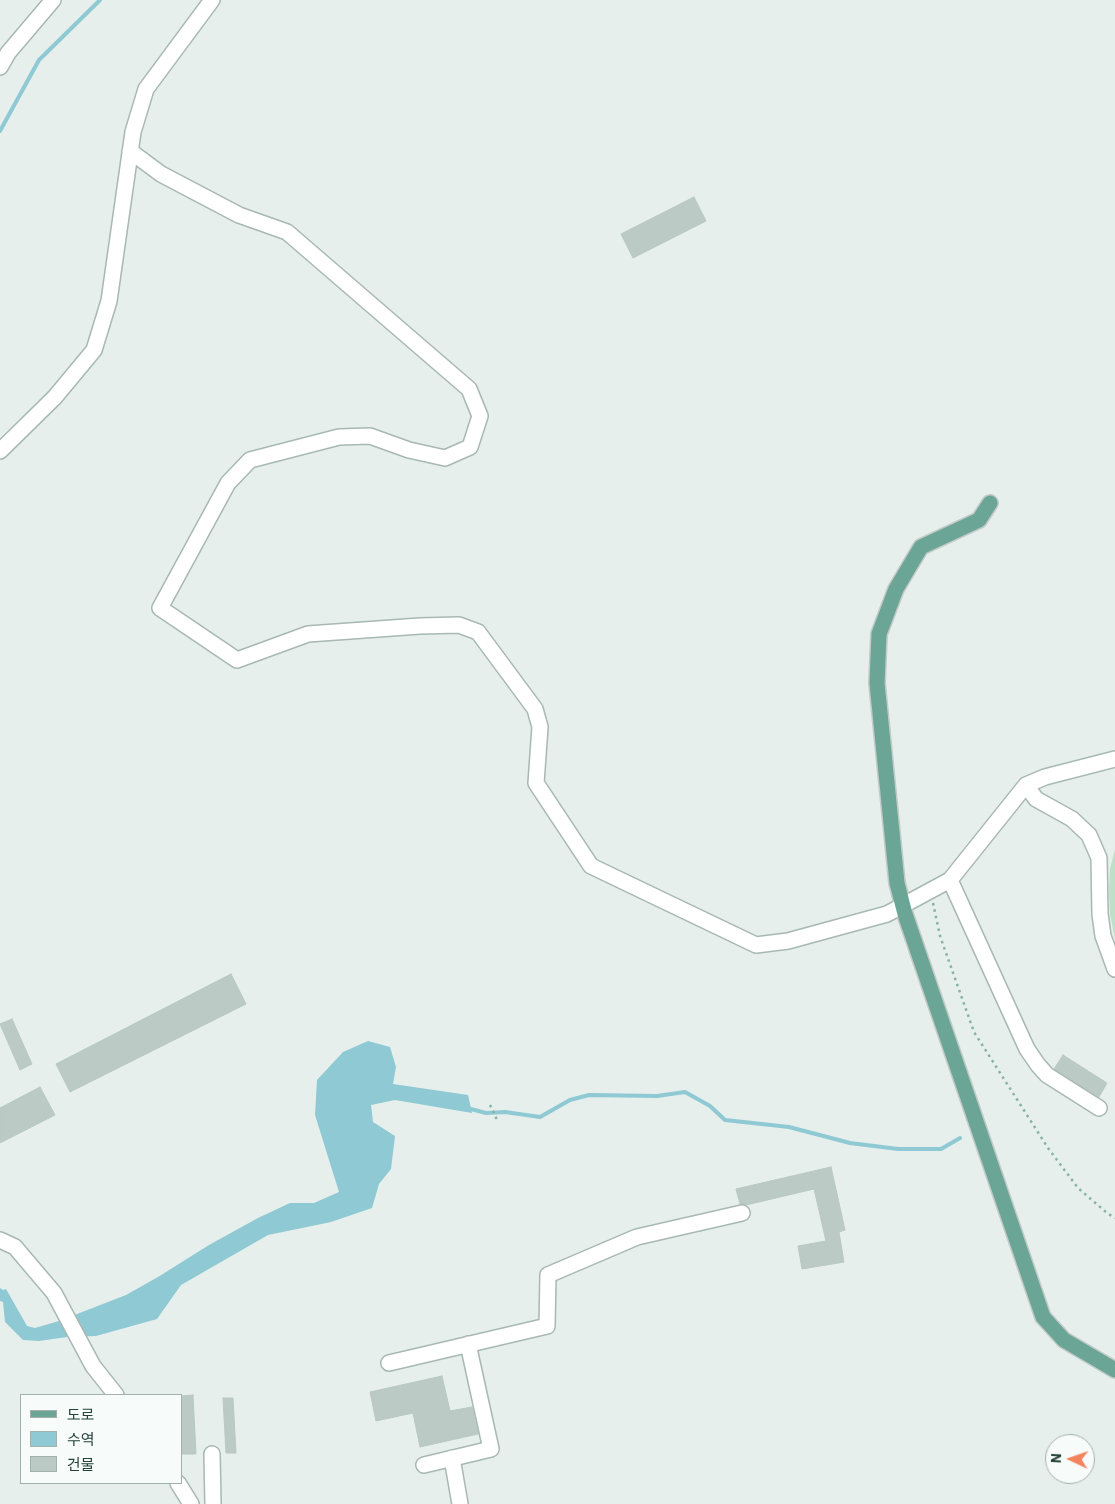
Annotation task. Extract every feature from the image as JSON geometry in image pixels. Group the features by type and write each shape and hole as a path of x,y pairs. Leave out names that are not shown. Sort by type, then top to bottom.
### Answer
{"main road":[{"path":"990,503 979,520 921,547 896,589 879,634 877,683 897,884 1043,1317 1064,1340 1115,1370"}],"street":[{"path":"0,67 8,52 52,0"},
{"path":"0,451 55,397 94,350 109,301 132,132 146,89 212,0"},
{"path":"130,151 161,174 239,215 287,232 469,388 480,416 470,447 445,458 408,450 370,436 338,437 250,460 228,483 160,608 237,660 308,634 449,625 459,625 478,632 535,709 540,726 536,784 591,866 756,945 788,941 887,914 950,880 1026,785 1044,777 1115,759"},
{"path":"1026,785 1036,799 1072,819 1089,835 1099,858 1100,914 1103,936 1115,969"},
{"path":"950,880 1027,1049 1047,1075 1099,1108"},
{"path":"389,1363 547,1326 548,1275 637,1237 742,1213"},
{"path":"0,1240 15,1247 54,1293 93,1366 115,1394"},
{"path":"424,1466 491,1449 468,1344"},
{"path":"212,1454 213,1504"},
{"path":"452,1458 460,1504"},
{"path":"179,1484 191,1504"}],"path":[{"path":"930,890 940,936 974,1032 1048,1148 1078,1188 1115,1218"},
{"path":"490,1105 498,1122"}],"green space":[{"path":"1115,849 1115,939 1110,914 1109,891 1110,869"}],"water":[{"path":"368,1041 390,1047 396,1067 393,1084 468,1095 472,1113 395,1100 371,1105 373,1122 395,1136 391,1169 379,1184 372,1208 331,1222 268,1235 181,1285 157,1319 96,1336 67,1337 39,1341 23,1340 5,1322 3,1302 0,1301 0,1288 6,1289 27,1326 35,1328 59,1321 126,1295 209,1245 290,1203 314,1203 339,1192 315,1115 317,1080 343,1052"}],"building":[{"path":"694,197 706,221 633,258 621,234"},
{"path":"231,974 246,1004 70,1092 56,1064"},
{"path":"12,1019 32,1064 20,1070 0,1024"},
{"path":"1063,1055 1107,1083 1099,1097 1054,1069"},
{"path":"40,1087 55,1115 0,1143 0,1108"},
{"path":"831,1167 845,1230 839,1232 844,1262 802,1269 798,1246 826,1241 814,1189 746,1205 740,1204 736,1189"},
{"path":"442,1376 450,1411 472,1407 478,1434 420,1447 413,1413 376,1421 370,1392"},
{"path":"193,1395 196,1454 182,1454 182,1396"},
{"path":"223,1398 233,1398 236,1453 226,1453"}],"waterway":[{"path":"0,131 39,60 100,0"},
{"path":"467,1108 486,1113 505,1112 540,1117 570,1100 589,1095 657,1096 685,1092 710,1106 725,1120 789,1127 850,1143 898,1149 941,1149 960,1138"}]}
